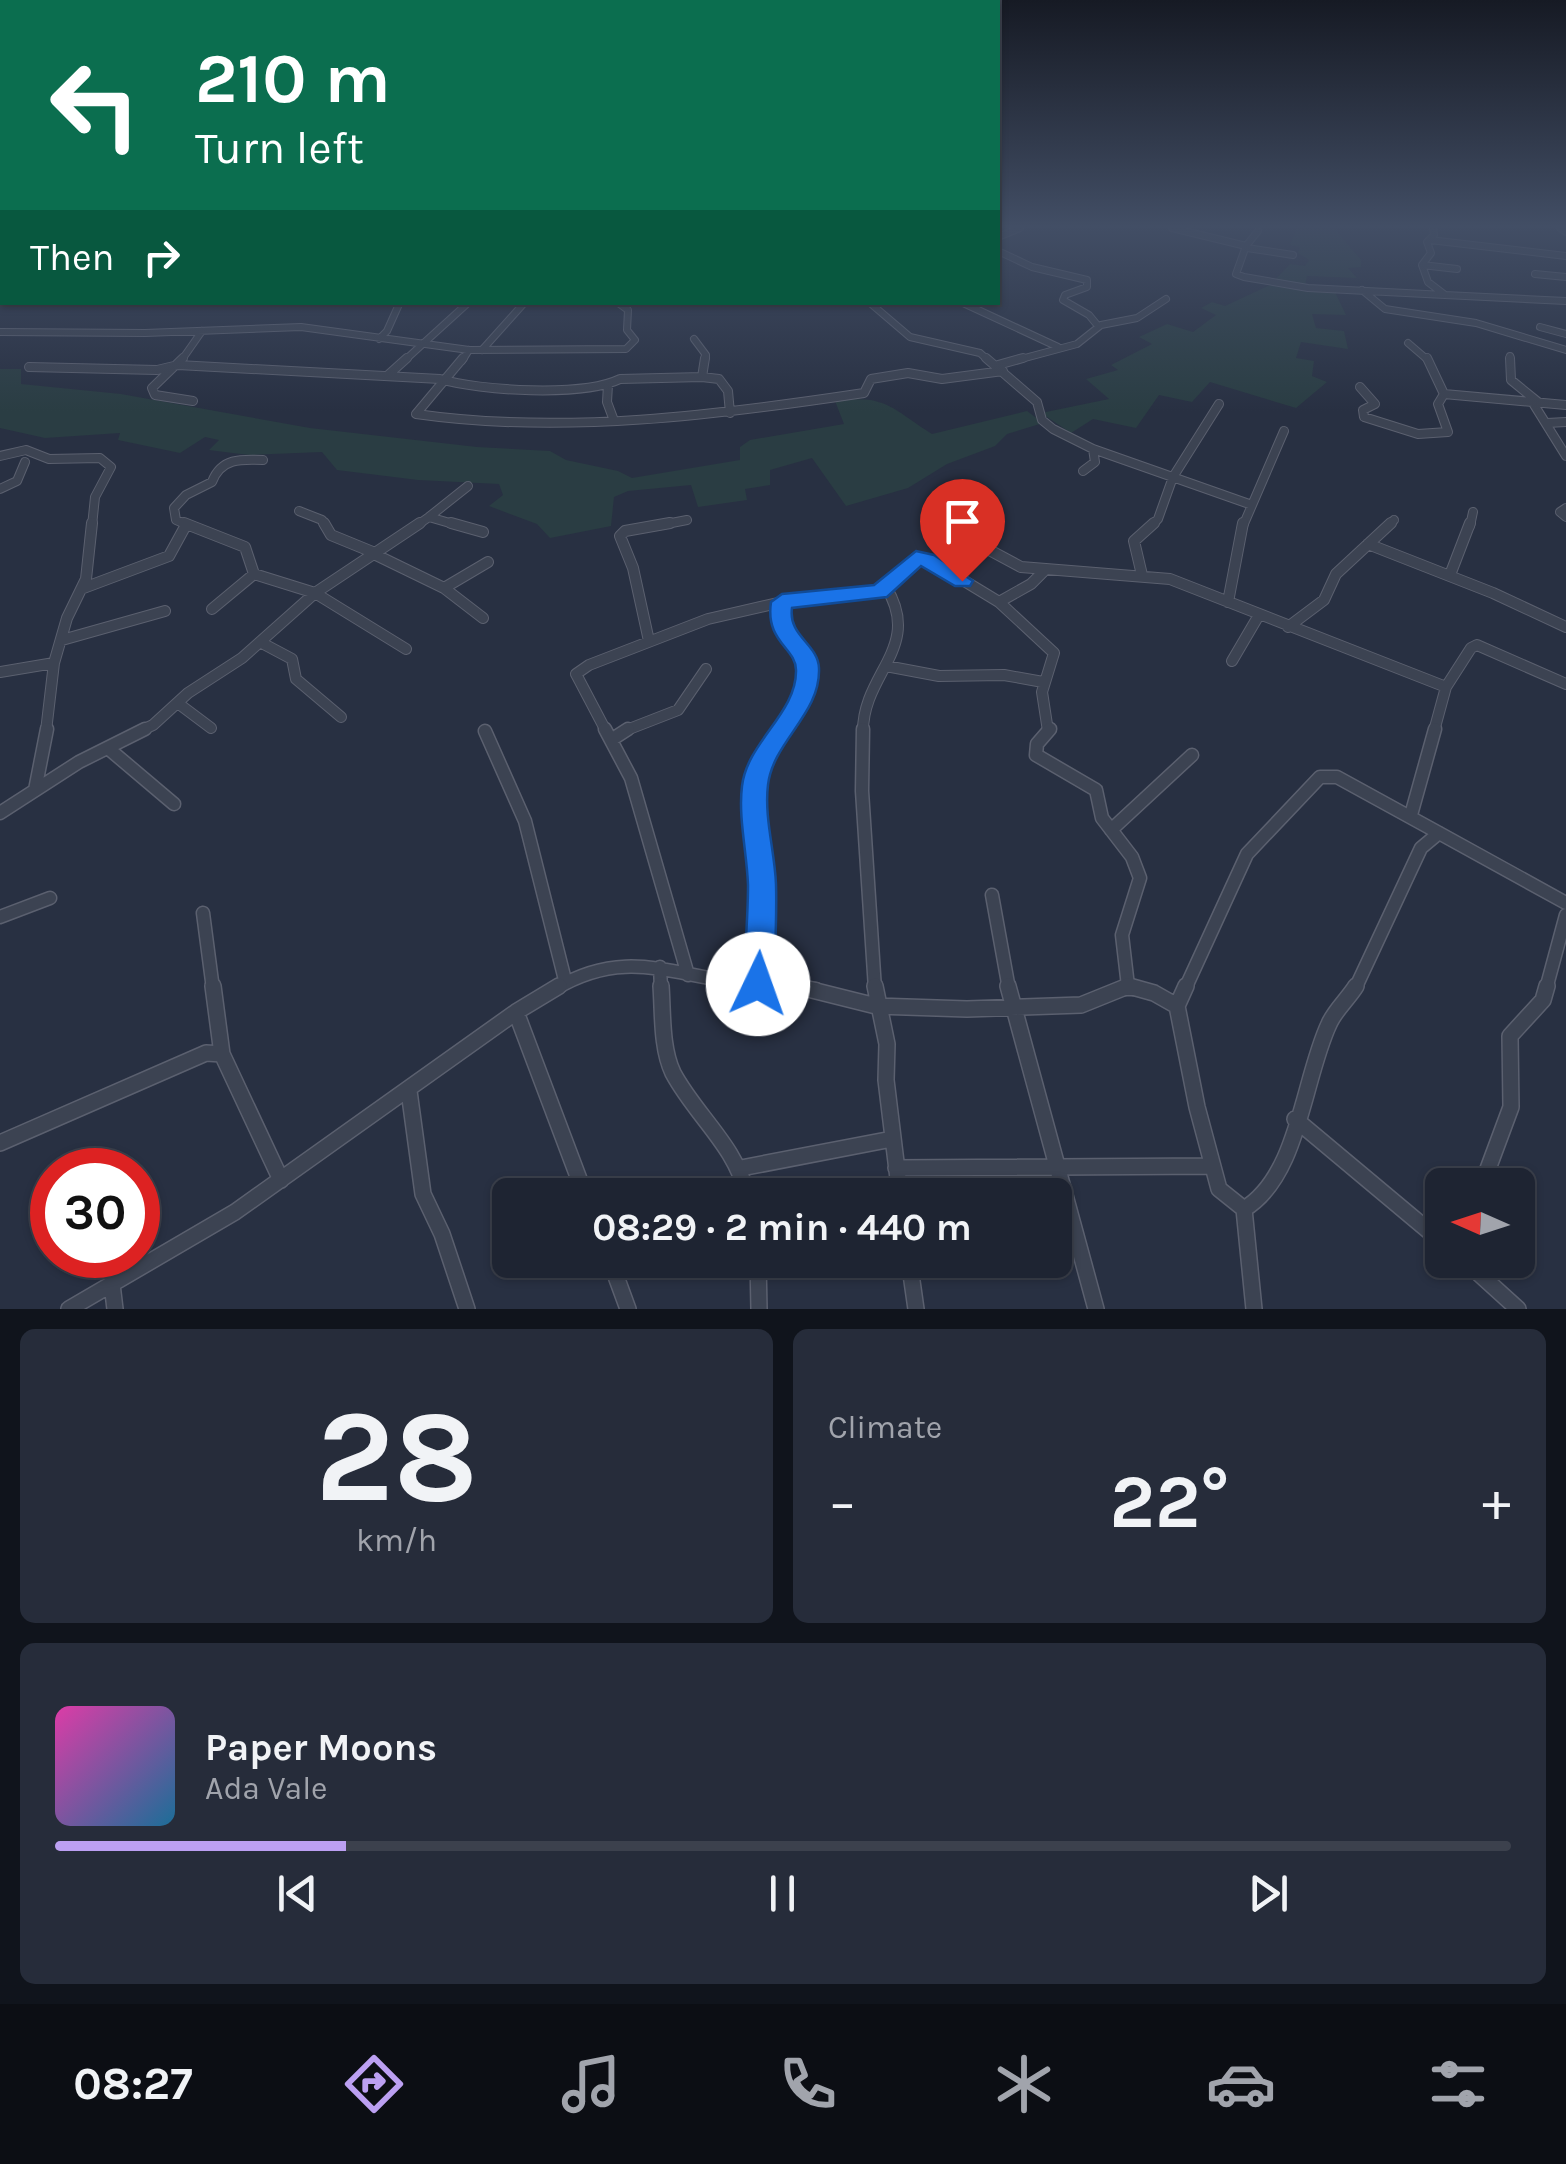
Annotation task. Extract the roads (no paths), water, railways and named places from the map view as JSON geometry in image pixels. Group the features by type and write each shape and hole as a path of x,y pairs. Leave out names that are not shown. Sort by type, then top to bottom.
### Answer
{"street":[{"path":"1082,289 1065,295 1063,300 1089,315 1098,326"},
{"path":"1337,289 1566,301"},
{"path":"1437,289 1445,295"},
{"path":"1362,290 1382,308 1476,323 1566,350"},
{"path":"469,350 416,414 472,422 613,418 730,412 864,393 871,379 908,373 942,379 1000,368 1083,342 1098,326 1137,318 1166,299"},
{"path":"379,339 399,305"},
{"path":"387,376 421,344 448,326 466,305"},
{"path":"482,350 522,305"},
{"path":"0,332 301,327 469,350 626,349 635,340 627,330 628,310 621,305"},
{"path":"873,305 910,337 974,350 1038,402 1046,425 1094,449 1252,504"},
{"path":"968,305 1059,347"},
{"path":"1540,327 1566,334"},
{"path":"192,401 151,392 157,381 178,365 202,331"},
{"path":"694,339 706,355 702,377"},
{"path":"1408,343 1428,359 1444,394"},
{"path":"1510,356 1514,384 1538,403 1566,456"},
{"path":"29,367 157,370 178,365 448,380 474,389 608,385 620,379 702,377 719,379 728,391 730,412"},
{"path":"608,385 606,402 613,418"},
{"path":"1360,387 1374,404 1363,410 1364,417 1401,430 1440,436 1448,432 1438,404 1444,394"},
{"path":"1444,394 1566,406"},
{"path":"1142,575 1134,542 1158,519 1174,477 1219,404"},
{"path":"1547,423 1566,422"},
{"path":"1228,602 1242,524 1265,472 1276,459 1284,431"},
{"path":"1083,471 1096,462 1094,449"},
{"path":"0,456 26,450 45,459 100,458 110,463 110,474 95,497 86,579 67,618 54,663 53,697 34,791"},
{"path":"254,574 246,546 176,520 174,508 207,486 216,470 234,458 263,460"},
{"path":"0,490 18,481 25,462"},
{"path":"0,813 79,762 153,726 260,642 314,592 429,517 468,486"},
{"path":"1566,508 1560,512 1566,518"},
{"path":"298,511 322,520 331,535 444,588 483,618"},
{"path":"1450,574 1465,544 1472,512"},
{"path":"429,517 482,532"},
{"path":"649,641 633,568 620,536 625,531 686,520"},
{"path":"1288,627 1324,600 1336,574 1394,520"},
{"path":"80,590 168,556 186,525"},
{"path":"1368,544 1501,594 1566,627"},
{"path":"943,568 975,545 986,547 1016,566 1170,579 1446,687"},
{"path":"688,975 638,796 576,674 589,665 708,619 782,602 879,592 916,558 943,568 998,602 1054,653 1042,692 1050,724 1037,744 1036,755 1056,772 1090,784 1111,830 1132,856 1140,878 1122,935 1128,986"},
{"path":"444,588 488,562"},
{"path":"998,602 1031,584 1046,569"},
{"path":"254,574 314,592 406,649"},
{"path":"212,609 254,574"},
{"path":"886,588 896,603 901,632 863,712 866,894 876,1006 887,1044 897,1178"},
{"path":"758,984 762,886 755,784 772,740 800,704 808,671 807,661 785,635 780,616 782,602"},
{"path":"62,640 165,611"},
{"path":"1232,660 1259,616"},
{"path":"260,642 292,659 296,679 341,718"},
{"path":"1411,815 1446,687 1475,645 1566,684"},
{"path":"0,672 54,663"},
{"path":"886,666 931,675 1004,675 1043,682"},
{"path":"611,740 630,728 678,710 706,669"},
{"path":"178,704 212,728"},
{"path":"485,731 510,774 528,830 565,980"},
{"path":"108,749 174,804"},
{"path":"1111,830 1192,755"},
{"path":"1254,1309 1244,1209 1219,1190 1178,1006 1246,854 1325,774 1411,815 1566,902"},
{"path":"1244,1209 1259,1200 1278,1176 1330,1021 1355,989 1421,848 1440,833"},
{"path":"992,895 1012,1008 1096,1309"},
{"path":"0,917 50,898"},
{"path":"203,912 222,1054 281,1180"},
{"path":"1488,1168 1511,1107 1510,1036 1543,1000 1566,915"},
{"path":"69,1309 162,1258 281,1180 565,980 603,966 631,964 718,982 810,987 876,1006 1082,1005 1128,986 1154,993 1178,1006"},
{"path":"660,967 665,1042 672,1071 741,1168 743,1178"},
{"path":"516,1012 579,1178"},
{"path":"0,1143 206,1052 222,1054"},
{"path":"409,1090 423,1194 442,1234 468,1309"},
{"path":"1296,1119 1425,1228"},
{"path":"741,1168 892,1139"},
{"path":"896,1168 1213,1166"},
{"path":"617,1278 628,1309"},
{"path":"758,1278 759,1309"},
{"path":"912,1278 916,1309"},
{"path":"1484,1278 1518,1309"},
{"path":"112,1284 116,1309"}]}
